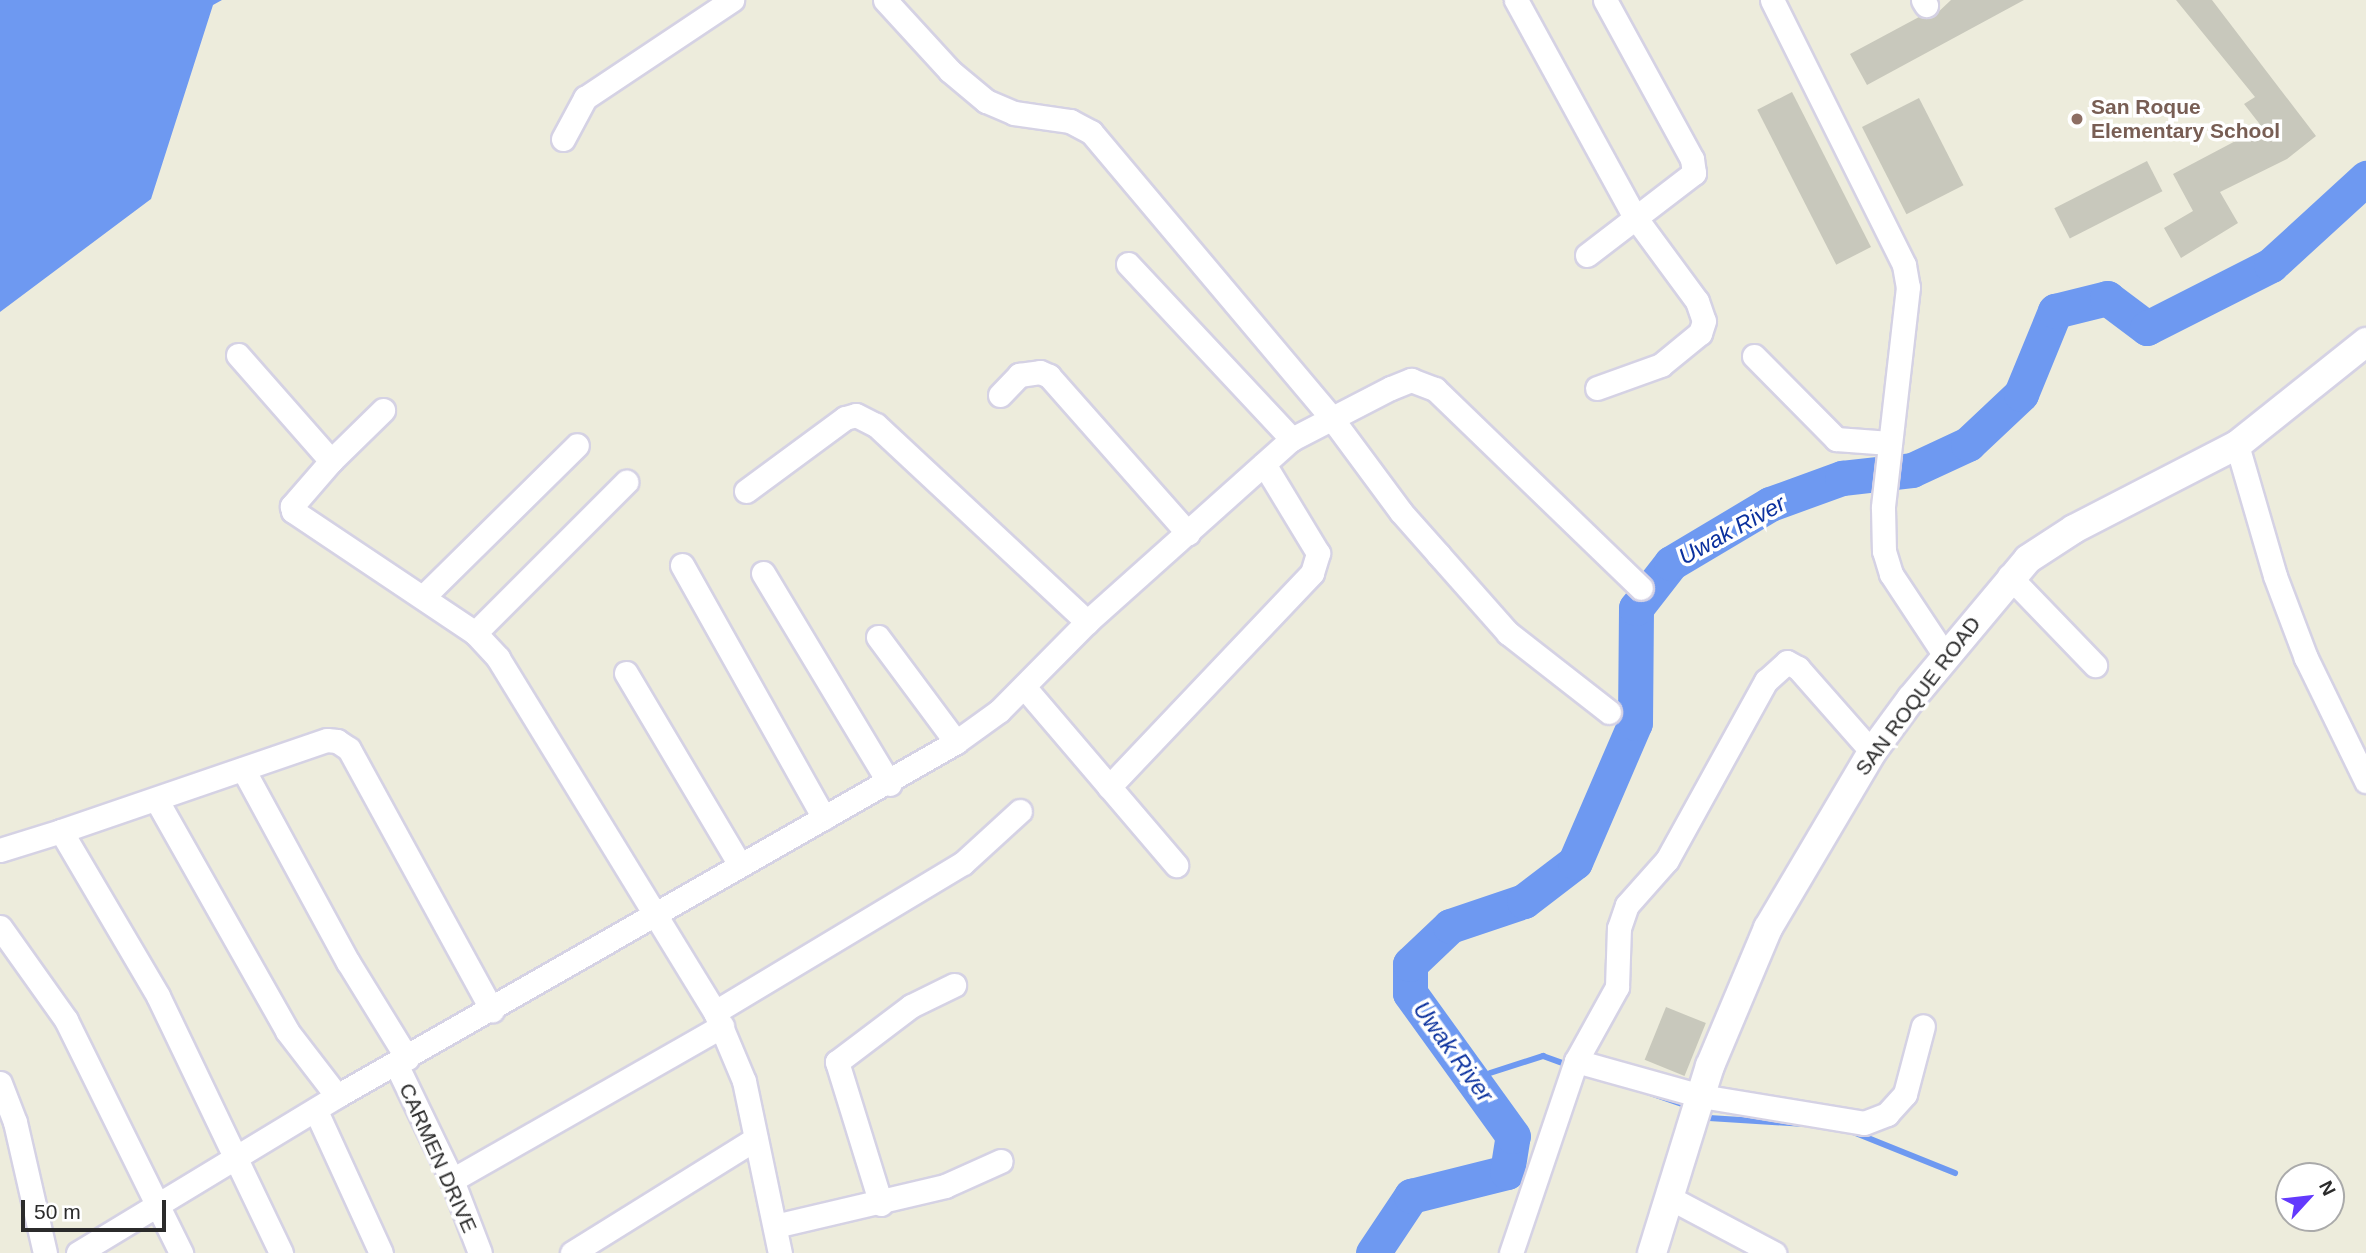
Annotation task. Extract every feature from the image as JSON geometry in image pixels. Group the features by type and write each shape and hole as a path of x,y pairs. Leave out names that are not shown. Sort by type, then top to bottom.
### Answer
{"street":[{"path":"563,139 585,98 732,0"},
{"path":"885,0 950,71 986,101 1014,113 1070,121 1091,132 1330,416 1401,512 1508,633 1609,712"},
{"path":"1516,0 1635,217 1697,301 1704,321 1700,332 1661,365 1597,388"},
{"path":"1772,0 1905,265 1908,287 1883,508 1884,551 1891,574 1946,657"},
{"path":"1587,255 1694,173 1692,159 1615,4"},
{"path":"1128,264 1292,439"},
{"name":"SAN ROQUE ROAD","path":"1652,1253 1724,1028 1768,928 1872,752 2009,576 2045,546 2237,444 2366,342"},
{"path":"238,355 331,461"},
{"path":"1754,356 1836,439 1889,451"},
{"path":"1000,395 1019,375 1040,372 1049,376 1188,533"},
{"path":"78,1253 337,1096 492,1010 740,865 890,784 956,742 1025,688 1087,622 1292,439 1330,416 1411,380 1425,383 1641,588"},
{"path":"383,410 331,461 292,506 293,511 475,632 523,698 719,1019 744,1081 780,1253"},
{"path":"746,491 845,418 856,415 876,425 1087,622"},
{"path":"2237,444 2306,658 2366,781"},
{"path":"423,597 577,445"},
{"path":"1109,787 1312,573 1318,553 1264,464"},
{"path":"475,632 626,482"},
{"path":"682,565 824,818"},
{"path":"763,573 890,784"},
{"path":"2009,576 2095,664"},
{"path":"878,637 956,742"},
{"path":"1511,1253 1576,1061 1617,987 1619,928 1627,905 1667,860 1704,786 1777,667 1787,662 1798,668 1872,752"},
{"path":"626,673 740,865"},
{"path":"1025,688 1176,865"},
{"path":"0,850 327,740 349,749 492,1010"},
{"name":"CARMEN DRIVE","path":"243,769 402,1061 480,1253"},
{"path":"156,799 287,1031 337,1096"},
{"path":"452,1180 719,1019 963,863 1020,811"},
{"path":"61,831 158,996 281,1253"},
{"path":"0,926 66,1020 181,1253"},
{"path":"881,1204 863,1135 837,1071 838,1062 911,1006 954,985"},
{"path":"1576,1061 1701,1096 1874,1121 1887,1114 1905,1094 1923,1026"},
{"path":"0,1083 15,1122 46,1253"},
{"path":"316,1111 381,1253"},
{"path":"572,1253 755,1139"},
{"path":"775,1226 881,1204 945,1186 1001,1161"},
{"path":"1670,1198 1774,1253"}],"water":[{"path":"0,0 222,0 213,5 151,199 0,312"}],"building":[{"path":"1951,0 2024,0 1867,85 1850,54 1919,17 1933,17"},
{"path":"2176,0 2212,0 2316,136 2287,159 2220,192 2238,223 2181,258 2164,228 2193,211 2173,174 2262,127 2244,104 2255,97"},
{"path":"1792,92 1871,247 1836,265 1757,110"},
{"path":"1919,98 1963,185 1906,214 1862,127"},
{"path":"2147,161 2162,191 2070,239 2054,208"},
{"path":"1666,1007 1706,1023 1685,1076 1645,1060"}],"waterway":[{"name":"Uwak River","path":"1373,1253 1411,1196 1507,1172 1513,1136 1410,993 1410,964 1450,926 1524,901 1575,862 1635,723 1636,608 1671,563 1770,504 1842,478 1912,470 1968,444 2021,394 2055,311 2107,298 2147,328 2271,265 2366,178"},
{"path":"1490,1073 1543,1056 1570,1066"},
{"path":"1647,1092 1681,1104"},
{"path":"1709,1118 1805,1124"},
{"path":"1853,1132 1955,1173"}],"place":[{"name":"San Roque Elementary School","path":"2077,119"}]}
